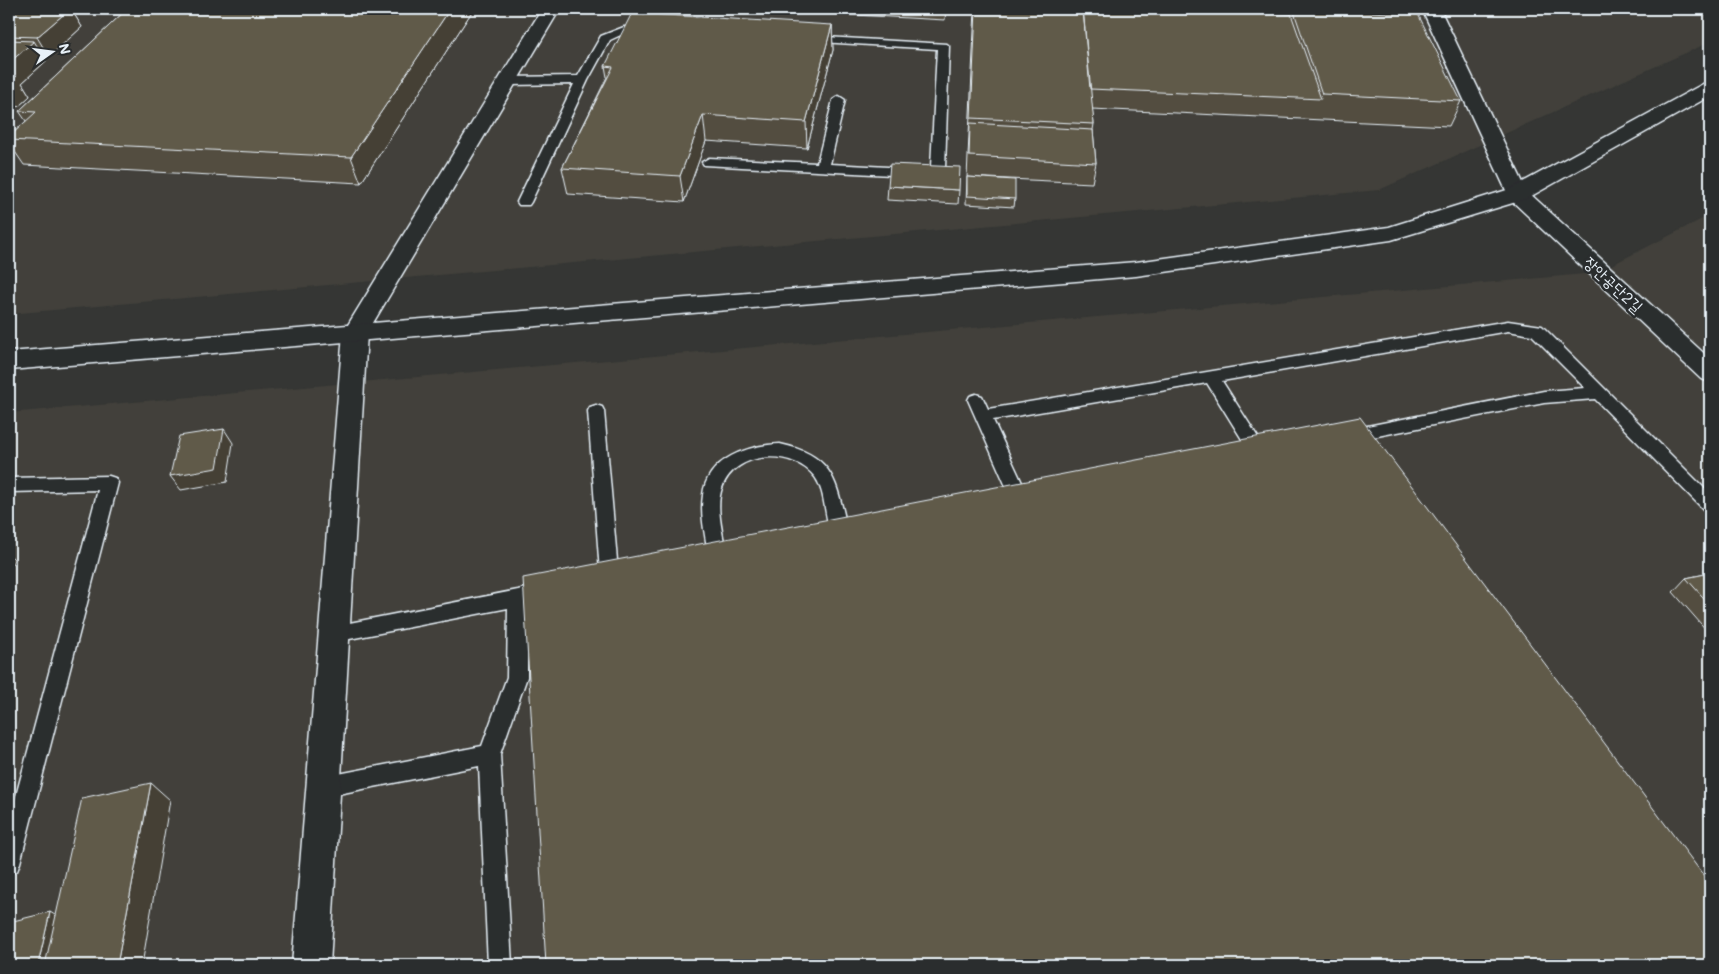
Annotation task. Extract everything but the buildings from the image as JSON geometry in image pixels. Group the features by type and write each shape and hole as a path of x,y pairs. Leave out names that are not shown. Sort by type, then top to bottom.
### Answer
{"street":[{"path":"311,965 355,333 552,9"},
{"path":"1431,9 1518,194"},
{"path":"9,361 1136,269 1391,233 1518,194 1710,88"},
{"name":"장안공단2길","path":"1518,194 1710,374"}],"lane":[{"path":"524,202 604,38 624,30 664,32"},
{"path":"709,162 929,173 938,169 943,46 793,39"},
{"path":"508,81 582,80"},
{"path":"822,168 839,100"},
{"path":"983,416 1508,326 1537,330 1710,505"},
{"path":"1211,377 1259,453"},
{"path":"1328,440 1544,397 1600,394"},
{"path":"976,400 1021,500"},
{"path":"596,411 609,572"},
{"path":"1240,457 1279,449"},
{"path":"717,553 712,490 718,476 729,465 744,456 761,451 795,454 810,461 821,472 827,484 839,532"},
{"path":"9,485 109,483 9,863"},
{"path":"1002,503 1040,496"},
{"path":"820,535 858,528"},
{"path":"698,556 736,550"},
{"path":"591,577 629,568"},
{"path":"334,634 518,598 563,585"},
{"path":"500,965 489,754 517,677 518,598"},
{"path":"323,787 489,754"}],"shaded area":[{"path":"9,9 1710,9 1710,42 1379,190 9,314"},
{"path":"1710,215 1710,965 9,965 9,413 1596,273"}]}
